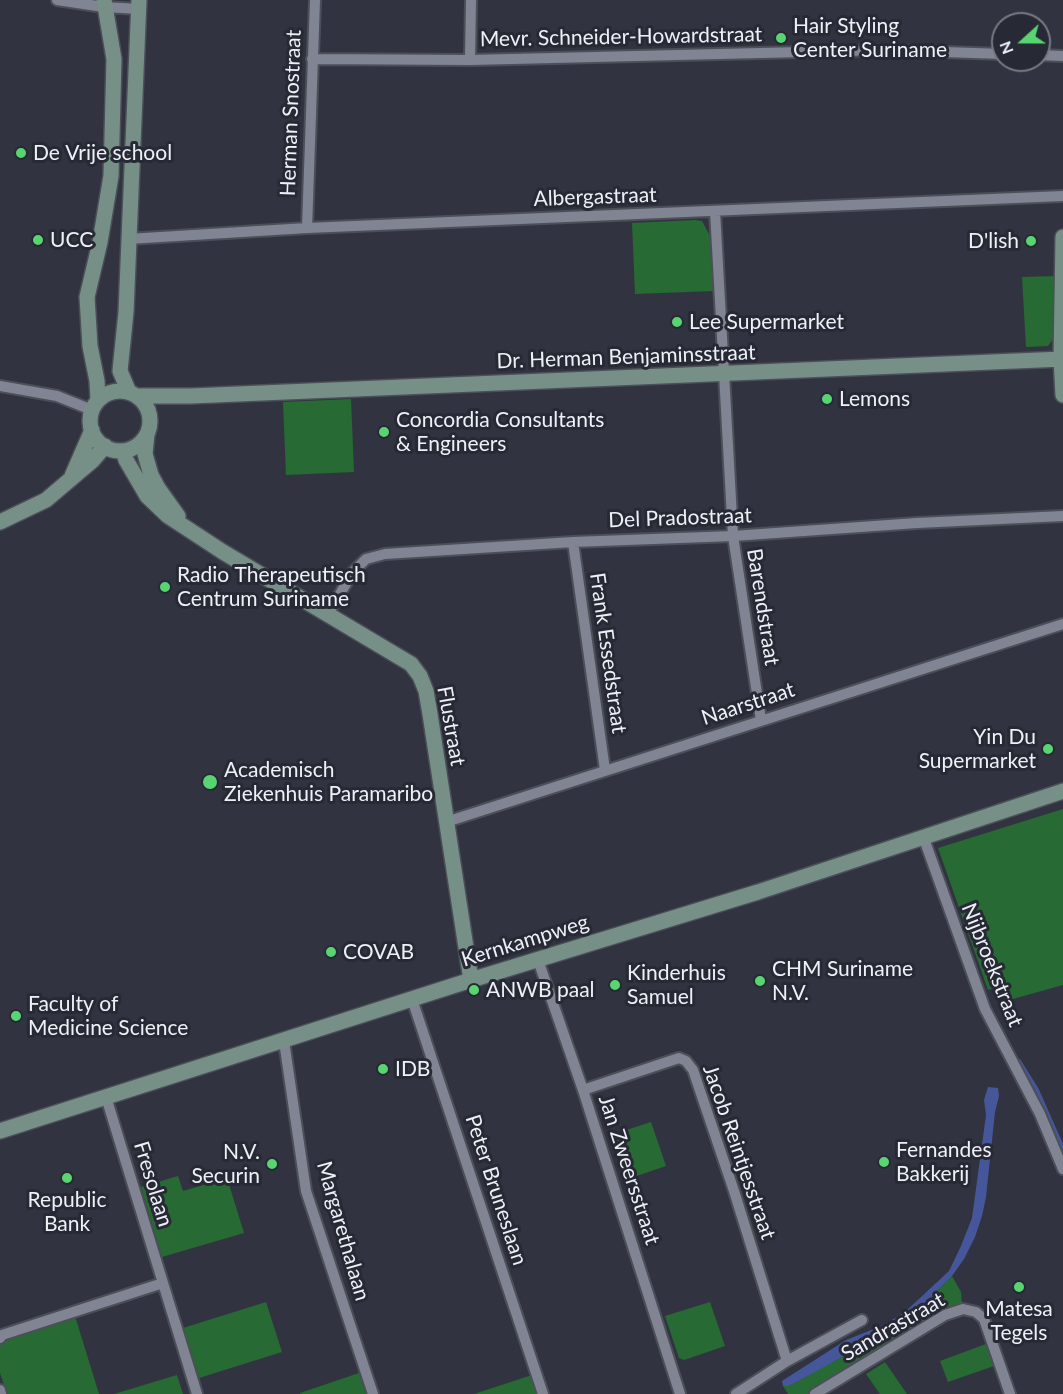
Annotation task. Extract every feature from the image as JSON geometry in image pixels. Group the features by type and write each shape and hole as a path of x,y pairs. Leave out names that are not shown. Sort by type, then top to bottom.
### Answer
{"street":[{"path":"57,0 139,4 126,312 120,371 133,394 146,406 148,427 139,444 123,450 105,446 95,437 90,421 98,381 90,346 87,297 100,242 111,176 114,59 104,3"},
{"name":"Herman Snostraat","path":"307,228 315,0"},
{"path":"470,60 471,0"},
{"name":"Mevr. Schneider-Howardstraat","path":"312,59 470,60 885,50 991,54"},
{"name":"Albergastraat","path":"128,239 307,228 1063,196"},
{"name":"Barendstraat","path":"715,211 733,536 761,720"},
{"path":"1063,237 1063,395"},
{"name":"Dr. Herman Benjaminsstraat","path":"133,394 191,396 1062,359"},
{"path":"0,386 95,405"},
{"path":"95,405 110,393 133,394"},
{"name":"Dr. Herman Benjaminsstraat","path":"148,427 166,404 191,396"},
{"name":"Flustraat","path":"148,427 146,454 154,482 192,531"},
{"path":"71,478 92,430"},
{"path":"0,522 46,500 105,446"},
{"name":"Flustraat","path":"123,450 126,460 147,496 168,516 411,664 420,676 426,691 430,714 471,980"},
{"name":"Del Pradostraat","path":"328,614 353,572 366,559 385,554 1063,516"},
{"name":"Frank Essedstraat","path":"573,542 605,770"},
{"name":"Naarstraat","path":"446,822 1063,624"},
{"name":"Kernkampweg","path":"0,1131 471,980 750,894 1063,791"},
{"name":"Nijbroekstraat","path":"923,836 985,1010 1040,1114 1063,1169"},
{"name":"Jan Zweersstraat","path":"538,960 584,1090 680,1394"},
{"name":"Peter Bruneslaan","path":"412,999 543,1394"},
{"name":"Margarethalaan","path":"284,1041 306,1191 373,1394"},
{"name":"Jacob Reintjesstraat","path":"584,1090 679,1058 686,1060 693,1070 734,1191 787,1361"},
{"name":"Fresolaan","path":"106,1097 197,1394"},
{"path":"0,1338 2,1335 163,1283"},
{"name":"Sandrastraat","path":"816,1394 945,1315 963,1310 976,1312 984,1319 1010,1394"},
{"path":"736,1394 787,1361 862,1320"},
{"path":"0,1390 1,1394"}],"green space":[{"path":"702,221 710,236 713,291 635,294 632,223"},
{"path":"1055,276 1054,338 1048,346 1026,347 1022,277"},
{"path":"351,399 354,472 286,475 283,402"},
{"path":"1063,809 1063,985 1002,1002 996,987 988,990 938,848"},
{"path":"651,1122 666,1166 625,1180 611,1135"},
{"path":"178,1176 183,1191 227,1178 244,1233 162,1257 141,1187"},
{"path":"952,1276 961,1292 962,1304 941,1310 894,1343 808,1394 788,1394 783,1386 789,1386 893,1328 915,1313"},
{"path":"266,1302 282,1352 199,1378 183,1328"},
{"path":"710,1302 725,1346 684,1360 679,1358 665,1316"},
{"path":"75,1316 99,1394 7,1394 0,1373 0,1345 5,1339"},
{"path":"986,1344 994,1366 948,1382 940,1361"},
{"path":"885,1362 907,1394 880,1394 866,1374"},
{"path":"359,1373 366,1394 300,1394 300,1393"},
{"path":"177,1375 183,1394 114,1394"},
{"path":"532,1375 538,1394 474,1394"}],"water":[{"path":"988,1087 998,1088 999,1096 995,1112 986,1197 975,1237 964,1259 952,1276 915,1313 815,1372 789,1386 783,1386 782,1381 846,1340 884,1325 906,1311 949,1271 972,1218 986,1115 984,1100"}],"waterway":[{"path":"1019,1061 1037,1090 1063,1149"}],"place":[{"name":"Hair Styling Center Suriname","path":"781,38"},
{"name":"De Vrije school","path":"21,153"},
{"name":"UCC","path":"38,240"},
{"name":"D'lish","path":"1031,241"},
{"name":"Lee Supermarket","path":"677,322"},
{"name":"Lemons","path":"827,399"},
{"name":"Concordia Consultants & Engineers","path":"384,432"},
{"name":"Radio Therapeutisch Centrum Suriname","path":"165,587"},
{"name":"Yin Du Supermarket","path":"1048,749"},
{"name":"Academisch Ziekenhuis Paramaribo","path":"210,782"},
{"name":"COVAB","path":"331,952"},
{"name":"CHM Suriname N.V.","path":"760,981"},
{"name":"Kinderhuis Samuel","path":"615,985"},
{"name":"ANWB paal","path":"474,990"},
{"name":"Faculty of Medicine Science","path":"16,1016"},
{"name":"IDB","path":"383,1069"},
{"name":"Fernandes Bakkerij","path":"884,1162"},
{"name":"N.V. Securin","path":"272,1164"},
{"name":"Republic Bank","path":"67,1178"},
{"name":"Matesa Tegels","path":"1019,1287"}]}
